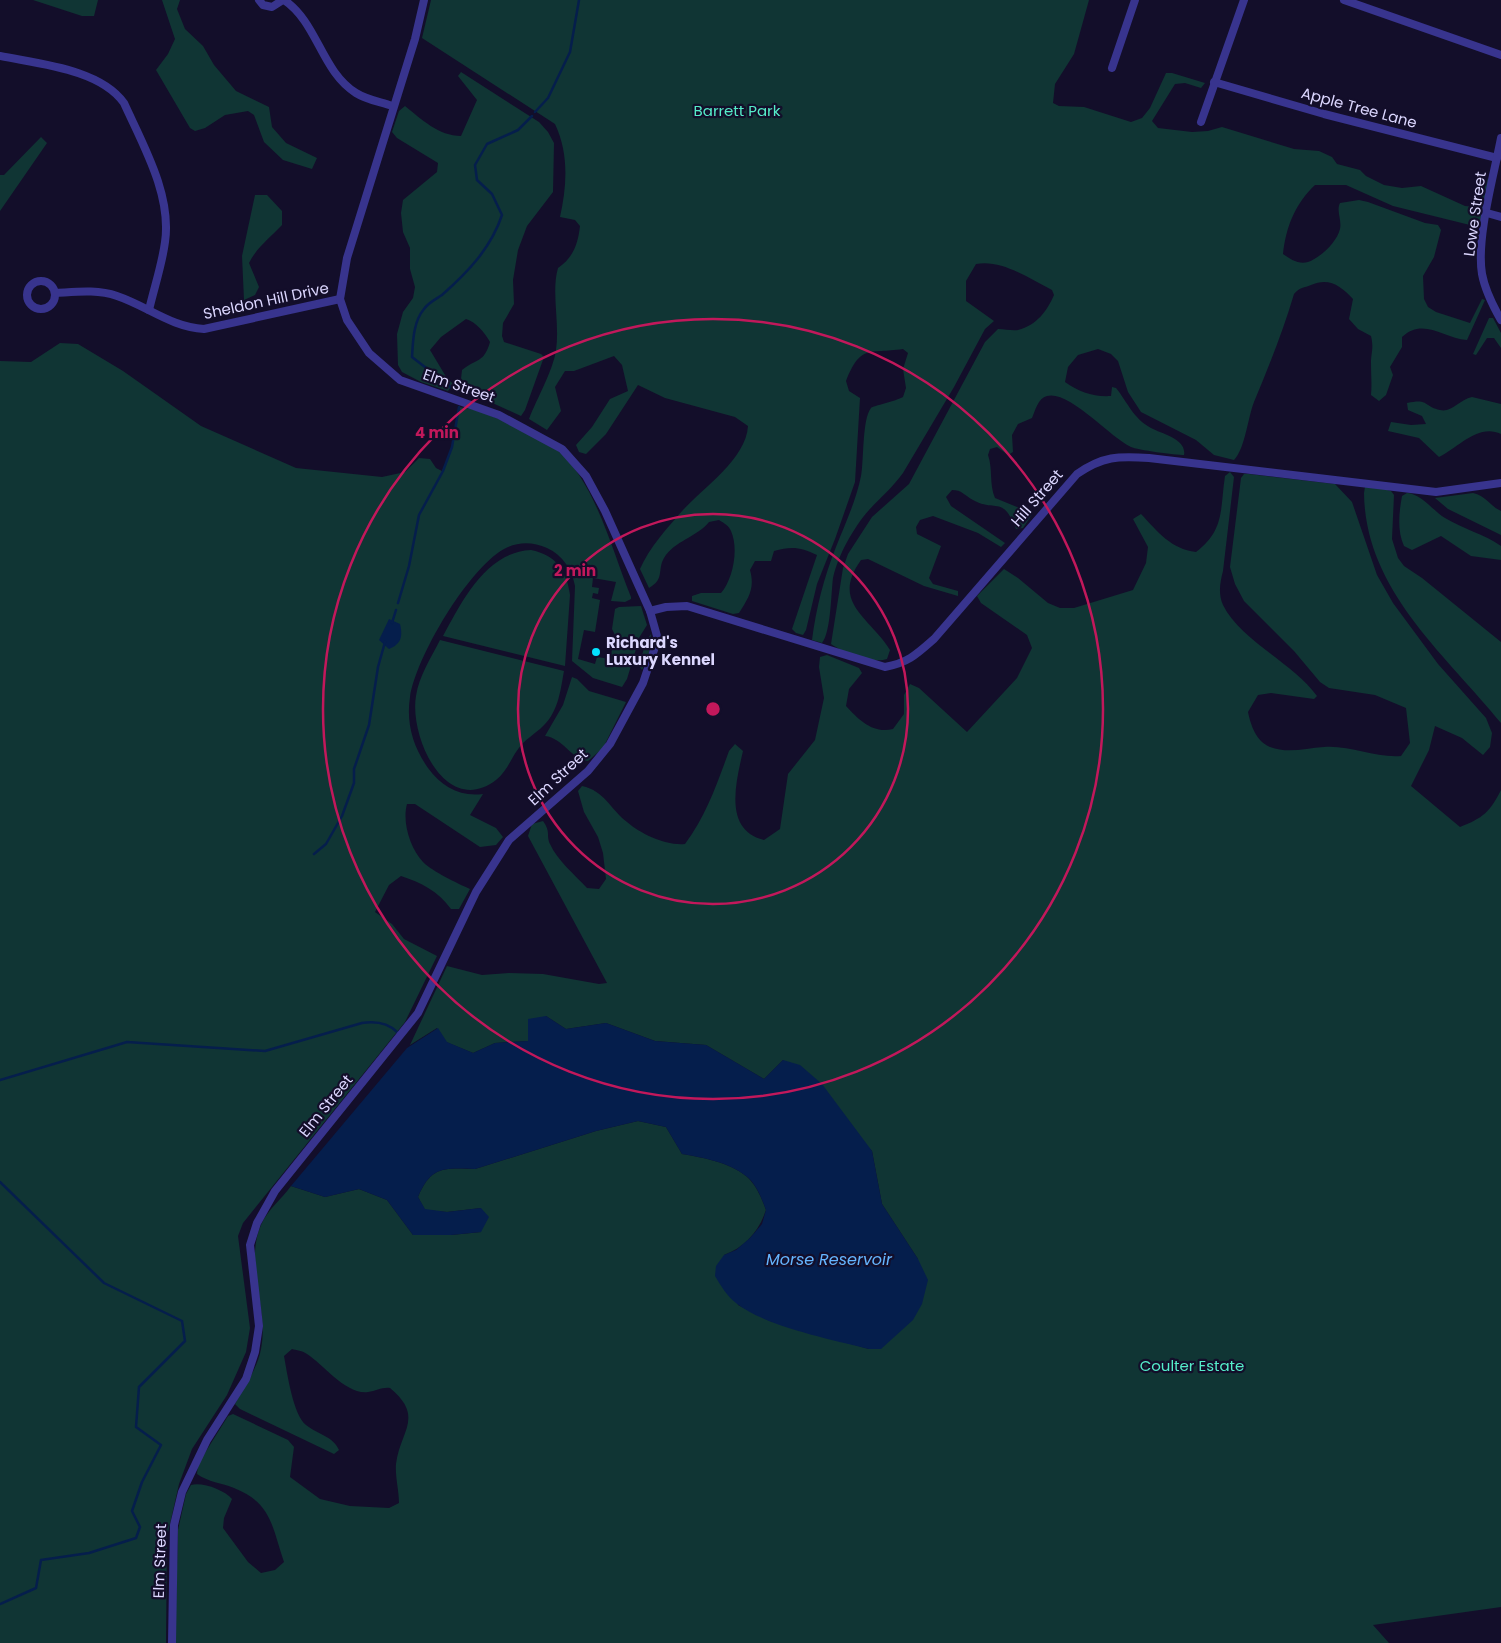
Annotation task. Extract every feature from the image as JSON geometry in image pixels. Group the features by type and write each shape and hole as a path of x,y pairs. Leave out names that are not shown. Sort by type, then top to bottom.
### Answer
{"street":[{"path":"259,0 263,5 272,7 284,0 301,14 340,80 357,94 392,106"},
{"name":"Elm Street","path":"172,1643 174,1525 182,1492 207,1440 246,1379 255,1352 259,1326 250,1245 257,1223 275,1191 418,1013 476,892 509,840 588,771 610,744 636,698 654,652 657,636 650,611 590,483 562,449 499,415 400,380 369,354 347,320 340,299 347,258 392,106 415,39 424,0"},
{"path":"1112,68 1135,0"},
{"path":"1201,122 1244,0"},
{"path":"1344,0 1501,54"},
{"path":"0,56 94,79 116,92 124,103 156,177 166,217 165,242 149,310"},
{"name":"Apple Tree Lane","path":"1214,82 1324,114 1497,158"},
{"name":"Lowe Street","path":"1501,138 1482,240 1482,269 1488,291 1501,319"},
{"path":"1487,213 1501,217"},
{"name":"Sheldon Hill Drive","path":"54,294 98,292 116,295 172,323 189,328 204,329 340,299"},
{"name":"Hill Street","path":"650,611 666,607 687,606 885,667 902,664 916,655 934,638 1076,474 1092,463 1108,458 1149,458 1436,492 1501,483"}],"green space":[{"path":"33,0 98,0 94,16 82,16"},
{"path":"162,0 180,0 177,9 185,29 203,46 214,65 236,91 269,107 272,127 286,143 317,158 312,169 283,160 264,142 254,115 248,111 225,115 205,128 195,131 190,128 156,70 168,54 175,39"},
{"name":"Barrett Park","path":"431,0 1089,0 1074,54 1055,84 1053,103 1059,106 1084,107 1131,122 1142,118 1150,108 1166,73 1172,73 1205,83 1201,88 1185,83 1175,84 1152,121 1158,128 1192,132 1208,131 1222,127 1294,149 1319,151 1332,157 1337,164 1360,170 1366,176 1384,185 1402,188 1421,186 1465,206 1475,207 1479,203 1488,178 1490,181 1480,223 1474,226 1393,206 1346,185 1315,185 1302,200 1293,216 1286,234 1283,254 1301,263 1318,257 1332,244 1338,234 1340,229 1340,203 1359,200 1368,202 1425,223 1438,225 1441,230 1434,257 1423,276 1424,299 1428,307 1436,312 1470,323 1482,299 1485,300 1467,340 1425,329 1410,331 1402,337 1402,347 1390,367 1393,375 1386,395 1379,401 1371,395 1371,336 1358,329 1349,319 1353,299 1344,290 1329,282 1317,283 1298,290 1294,294 1276,348 1254,402 1244,441 1234,460 1214,455 1196,440 1141,412 1128,392 1118,361 1111,354 1098,349 1078,355 1068,367 1065,382 1076,389 1098,396 1111,396 1112,387 1116,388 1140,420 1151,428 1178,441 1184,449 1184,455 1131,447 1067,400 1056,396 1044,397 1037,405 1032,418 1018,424 1012,435 1013,452 1008,455 997,447 990,449 988,455 995,498 1017,507 1031,509 1033,513 1023,528 1016,529 1007,512 1002,508 981,504 955,490 952,490 946,497 951,506 1005,543 1001,547 978,533 933,516 920,520 916,527 917,534 941,546 929,578 933,584 958,591 958,596 924,586 868,559 861,560 853,575 850,588 851,599 856,609 882,638 890,650 887,659 874,660 858,657 831,644 843,568 848,554 872,517 909,484 985,342 998,329 1018,330 1031,325 1045,312 1054,295 1052,290 1006,267 986,263 976,264 966,281 966,301 994,321 985,329 954,387 903,473 863,517 847,542 835,569 829,622 822,643 812,640 816,616 828,570 859,485 868,413 873,407 903,397 906,388 903,369 908,353 903,349 867,353 861,356 851,369 846,381 849,391 860,398 855,482 817,584 806,630 803,635 796,633 792,629 817,555 806,550 796,548 780,549 774,551 771,561 755,561 750,570 752,582 750,592 739,613 733,614 692,601 692,596 701,593 721,593 732,572 735,555 733,538 729,528 719,520 709,522 698,532 668,552 662,562 659,578 649,588 640,569 648,553 683,510 732,461 740,450 748,426 735,417 665,398 638,385 606,434 586,454 579,452 576,445 592,427 610,399 628,391 622,365 614,356 574,371 565,371 555,387 561,411 547,430 529,419 548,376 556,350 555,287 558,268 574,250 580,226 575,220 560,217 565,181 563,147 555,124 422,38"},
{"path":"461,72 539,122 548,132 554,143 553,192 527,226 518,250 513,280 514,304 503,323 502,336 504,342 541,354 544,357 525,410 521,416 475,395 461,379 462,370 485,354 490,342 480,328 470,320 466,319 441,337 430,350 445,375 453,384 448,391 421,382 402,372 398,365 397,334 403,312 413,298 415,287 410,269 410,248 403,232 401,213 403,200 437,172 438,163 397,138 392,132 399,111 405,106 438,130 461,136 477,100 458,76"},
{"path":"41,137 47,143 0,211 0,175 4,175"},
{"path":"255,195 267,195 282,211 282,225 252,257 249,263 259,287 255,295 244,300 242,256"},
{"path":"1489,318 1493,318 1501,333 1501,348 1494,338 1487,338 1476,355 1473,354"},
{"path":"60,343 78,344 123,371 201,426 296,468 382,477 405,472 419,458 430,459 436,468 442,471 452,447 459,407 488,414 541,440 556,449 570,462 582,479 601,517 631,597 631,599 625,602 611,601 616,582 593,578 592,587 599,588 598,594 593,593 592,598 600,600 595,632 584,630 578,659 595,664 597,657 610,659 613,645 625,650 628,647 636,649 627,679 622,687 593,678 572,661 575,586 572,574 562,559 553,551 542,546 526,543 504,549 490,559 475,575 446,616 422,660 414,680 409,707 410,725 418,752 433,775 445,785 467,794 483,794 470,815 496,828 503,837 496,845 480,847 415,804 407,804 406,827 418,856 433,870 470,889 459,909 451,909 435,892 409,879 401,876 389,885 375,912 392,924 404,939 437,956 405,1022 243,1223 238,1236 250,1328 246,1352 227,1395 192,1449 179,1484 167,1537 166,1643 0,1643 0,361 31,362"},
{"path":"1472,397 1501,404 1501,434 1493,431 1476,434 1439,457 1419,438 1388,431 1391,422 1411,425 1426,424 1422,416 1408,410 1407,403 1419,401 1440,410 1448,410"},
{"name":"Coulter Estate","path":"1230,472 1234,477 1220,584 1220,597 1223,605 1241,629 1295,673 1317,696 1314,699 1271,693 1258,695 1248,712 1253,728 1261,741 1270,747 1284,750 1334,747 1391,756 1401,756 1410,743 1406,708 1375,695 1329,688 1320,682 1294,651 1244,601 1235,584 1230,567 1241,478 1244,474 1335,484 1352,502 1377,575 1393,603 1438,664 1486,718 1492,733 1490,747 1483,755 1462,738 1435,726 1429,750 1411,786 1460,827 1475,821 1485,813 1501,790 1501,1607 1373,1625 1389,1643 175,1643 178,1530 186,1494 191,1485 196,1484 213,1488 232,1499 224,1518 223,1528 248,1562 261,1573 275,1570 284,1562 269,1518 256,1501 234,1488 210,1481 197,1474 198,1464 228,1416 233,1414 288,1440 294,1447 290,1477 320,1499 350,1506 389,1508 399,1503 396,1464 398,1452 408,1424 408,1416 406,1407 390,1388 360,1392 343,1384 304,1352 292,1349 284,1356 291,1393 301,1420 310,1428 333,1441 339,1450 334,1454 240,1409 235,1404 259,1357 263,1334 256,1271 256,1240 264,1219 291,1186 325,1197 359,1189 387,1200 413,1235 451,1235 481,1232 481,1208 447,1212 425,1210 418,1197 428,1179 434,1174 447,1169 475,1169 596,1131 638,1121 666,1127 682,1154 716,1161 740,1171 753,1183 763,1201 766,1210 755,1231 745,1243 724,1255 738,1305 770,1321 869,1349 881,1348 918,1259 882,1204 872,1151 783,1060 764,1079 706,1045 655,1041 606,1023 566,1029 546,1016 529,1041 495,1043 473,1053 446,1042 437,1028 410,1045 447,966 482,975 509,973 543,974 599,984 607,983 528,836 532,824 543,821 548,831 550,844 562,862 587,888 599,889 606,879 603,853 598,837 584,812 578,791 582,786 590,788 602,796 621,817 639,831 662,841 685,844 705,811 729,751 735,744 743,751 736,790 737,816 742,826 751,835 764,840 780,829 788,774 815,740 824,698 819,667 820,657 827,655 859,668 862,673 849,689 846,706 867,725 879,729 893,729 904,714 904,695 910,684 919,688 967,732 1017,678 1032,648 1027,635 981,603 977,596 1004,569 1048,603 1060,608 1074,608 1133,590 1146,563 1148,547 1133,519 1141,514 1166,539 1179,547 1196,552 1205,544 1217,527 1220,518 1225,476"},
{"path":"1368,485 1391,491 1394,495 1392,539 1398,558 1404,566 1422,578 1501,642 1501,723 1433,645 1393,590 1378,560 1368,528 1364,493 1365,487"},
{"path":"1407,493 1418,496 1445,518 1501,546 1501,560 1471,556 1441,536 1412,550 1404,546 1400,534 1399,515 1402,496"},
{"path":"1473,493 1481,496 1501,511 1501,535 1448,509 1435,498"},
{"path":"531,550 540,552 554,560 559,565 566,579 570,595 565,666 443,636 467,594 488,569 501,559 515,553"},
{"path":"641,606 647,625 637,641 616,637 612,629 615,609 619,607"},
{"path":"651,634 649,656 642,670 639,666 646,641"},
{"path":"440,640 564,671 557,703 551,717 522,744 507,768 496,780 478,789 461,789 447,781 435,768 425,751 419,732 415,713 416,696 426,667"},
{"path":"572,677 577,679 589,691 626,702 603,748 588,761 577,757 557,740 545,736 563,705"}],"water":[{"path":"389,619 400,624 401,633 399,642 389,649 379,640"},
{"name":"Morse Reservoir","path":"546,1016 566,1029 606,1023 655,1041 706,1045 764,1079 783,1060 800,1065 822,1084 872,1151 882,1204 918,1259 928,1280 922,1304 913,1320 881,1349 869,1349 818,1337 781,1325 764,1319 736,1303 727,1294 715,1276 716,1266 724,1255 736,1250 762,1224 766,1210 763,1201 750,1179 740,1171 716,1161 682,1154 666,1127 638,1121 596,1131 475,1169 447,1169 434,1174 428,1179 418,1197 425,1209 447,1212 481,1208 489,1217 481,1232 451,1235 413,1235 387,1200 359,1189 325,1197 291,1186 407,1048 438,1028 447,1042 473,1053 495,1043 528,1041 528,1019"}],"waterway":[{"path":"535,112 548,98 570,52 579,0"},
{"path":"452,388 412,357 416,326 420,314 426,307 452,286 478,259 492,238 502,215 492,194 477,180 475,165 487,144 518,130 532,116"},
{"path":"398,603 409,566 419,515 443,471 452,447 459,407"},
{"path":"392,623 396,610"},
{"path":"314,854 326,844 342,816 354,783 354,769 369,725 378,667 385,642"},
{"path":"0,1080 127,1042 265,1051 362,1023 381,1023 397,1032"},
{"path":"0,1182 104,1283 182,1321 185,1341 139,1387 136,1427 161,1445 142,1482 132,1511 140,1527 136,1538 89,1553 41,1560 36,1588 0,1604"}],"place":[{"name":"Richard's Luxury Kennel","path":"596,652"}]}
